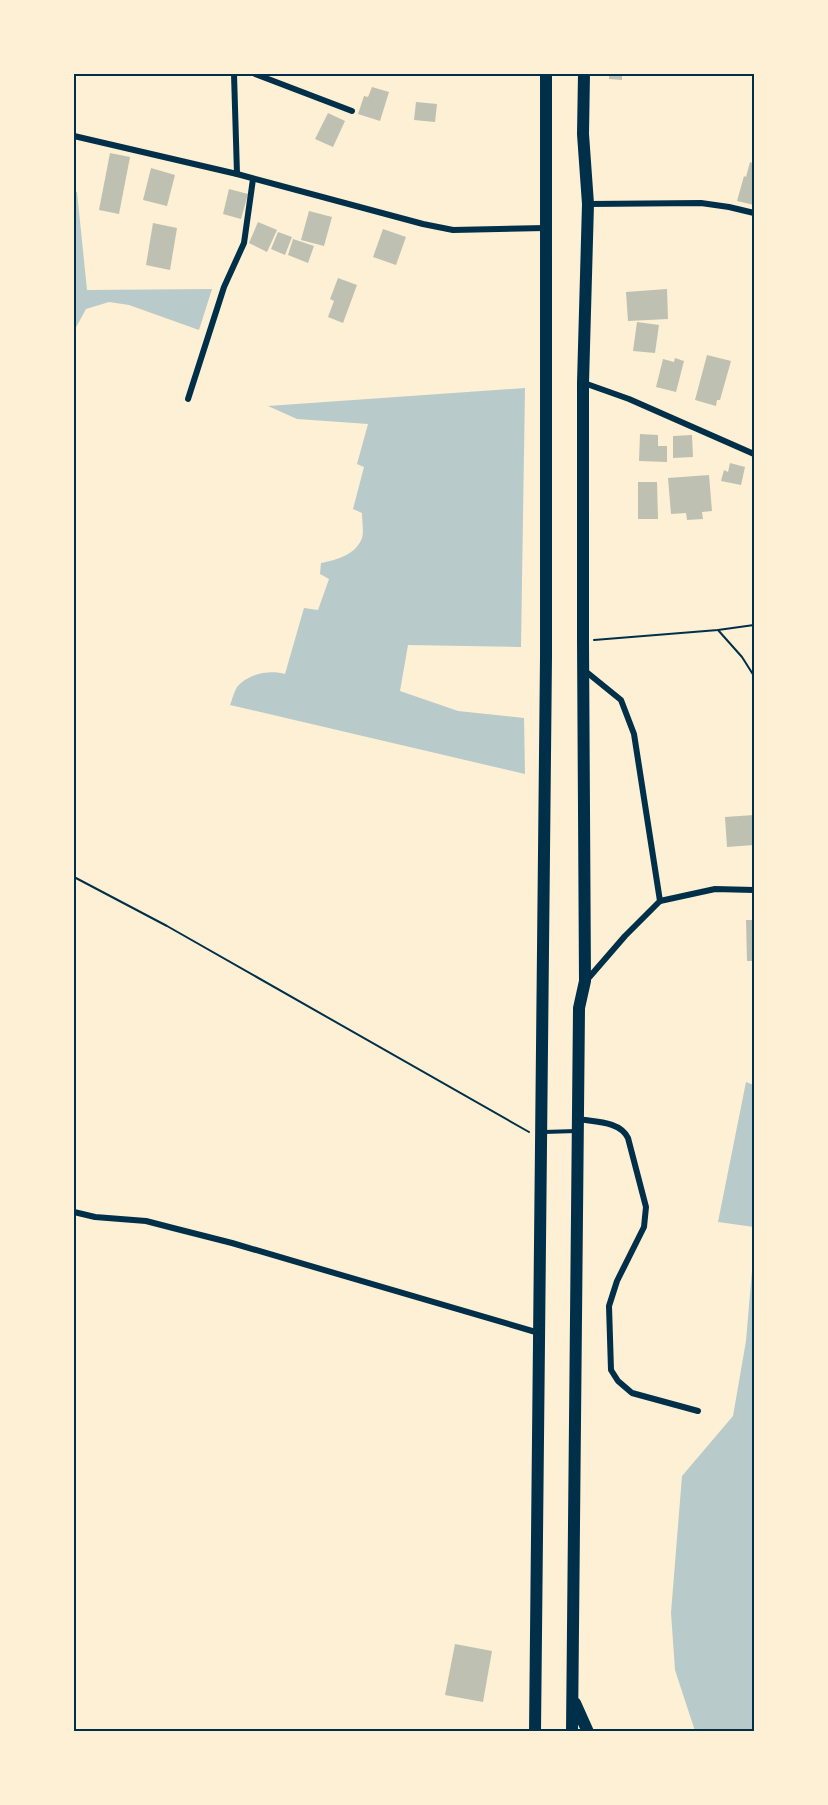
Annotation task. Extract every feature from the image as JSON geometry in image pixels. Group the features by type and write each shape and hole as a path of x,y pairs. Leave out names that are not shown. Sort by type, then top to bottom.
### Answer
{"highway":[{"path":"534,1731 546,657 546,74"},
{"path":"572,1731 579,1008 585,981 583,383 588,204 584,134 584,74"},
{"path":"573,1696 588,1731"}],"street":[{"path":"234,74 237,174"},
{"path":"255,74 352,111"},
{"path":"74,136 237,174 453,230 545,228"},
{"path":"188,399 224,287 244,243 253,179"},
{"path":"588,204 701,203 754,213"},
{"path":"583,383 629,399 754,454"},
{"path":"584,669 621,700 634,734 660,901"},
{"path":"585,981 660,901 715,889 754,890"},
{"path":"578,1124 618,1127 625,1131 646,1207 644,1227 617,1281 609,1306 611,1370 618,1382 632,1393 699,1411"},
{"path":"74,1212 95,1217 146,1221 222,1240 539,1334"}],"lane":[{"path":"541,1136 578,1124"}],"path":[{"path":"583,641 754,625"},
{"path":"718,630 742,657 754,676"},
{"path":"74,877 167,926 541,1136"}],"shaded area":[{"path":"74,191 77,192 87,290 212,289 199,330 129,305 109,302 86,309 74,331"},
{"path":"525,388 521,647 408,645 400,691 458,711 524,718 525,774 230,705 237,687 247,678 273,672 285,674 304,608 318,610 329,579 320,574 321,563 350,553 359,544 363,535 362,513 353,509 364,467 357,464 368,424 297,419 268,406"},
{"path":"746,1082 754,1085 754,1227 718,1222"},
{"path":"754,1247 754,1731 695,1731 675,1670 671,1613 682,1476 733,1416 746,1341"}],"building":[{"path":"609,74 622,74 622,80 609,79"},
{"path":"372,87 389,92 380,121 358,114 364,96 368,97"},
{"path":"416,102 437,104 435,122 414,120"},
{"path":"328,113 345,121 333,147 315,139"},
{"path":"110,153 130,157 119,214 99,210"},
{"path":"750,162 754,164 754,205 737,201"},
{"path":"151,168 175,175 167,206 143,200"},
{"path":"229,189 248,194 241,219 223,214"},
{"path":"309,211 332,217 324,246 301,240"},
{"path":"258,222 277,230 267,252 249,243"},
{"path":"153,223 177,228 170,270 146,265"},
{"path":"383,229 406,237 396,265 373,257"},
{"path":"278,232 292,237 285,255 271,249"},
{"path":"293,239 314,246 308,263 288,255"},
{"path":"338,278 357,285 343,323 328,317 334,301 330,299"},
{"path":"667,289 668,319 628,321 626,292"},
{"path":"637,322 659,325 655,353 633,351"},
{"path":"707,355 731,361 720,400 717,400 716,406 695,400"},
{"path":"675,358 684,361 676,392 656,387 663,359 674,362"},
{"path":"640,434 658,435 658,446 667,446 667,462 639,461"},
{"path":"692,435 693,457 673,458 673,436"},
{"path":"730,463 745,467 741,485 721,481 724,470 728,472"},
{"path":"709,475 712,511 702,512 703,519 687,520 686,513 671,514 668,478"},
{"path":"638,482 657,482 658,519 638,519"},
{"path":"754,815 754,845 727,847 725,817"},
{"path":"746,920 754,920 754,961 747,961"},
{"path":"455,1644 492,1651 483,1702 445,1695"}]}
